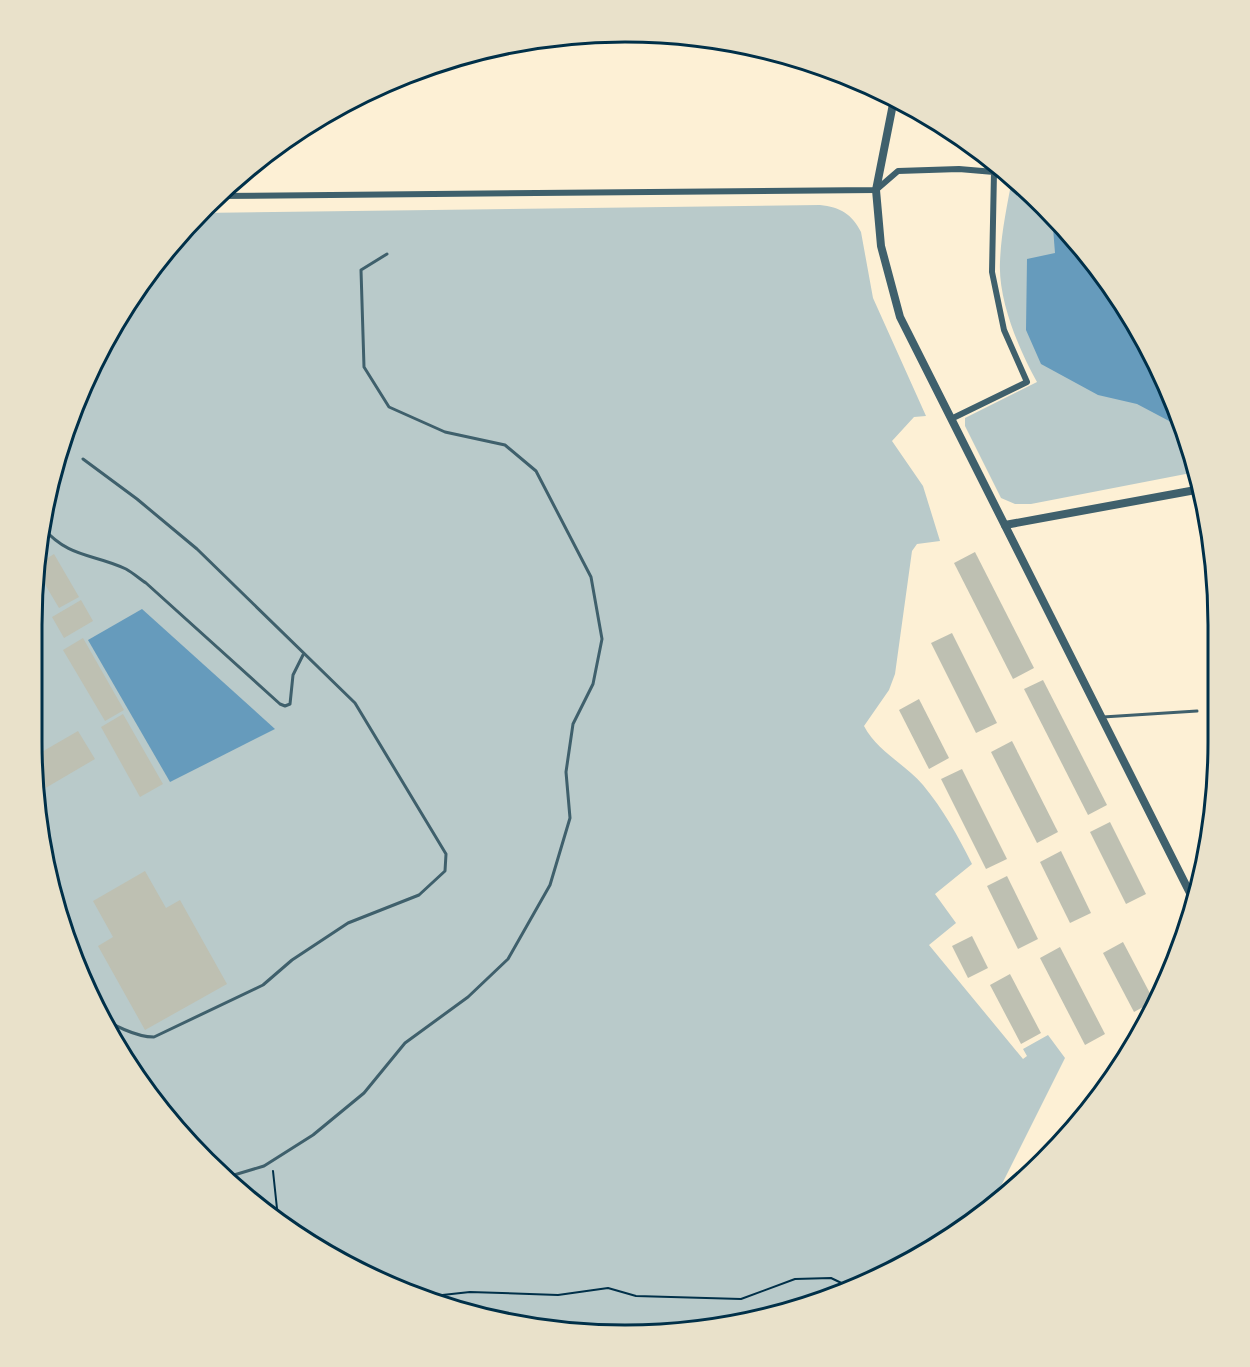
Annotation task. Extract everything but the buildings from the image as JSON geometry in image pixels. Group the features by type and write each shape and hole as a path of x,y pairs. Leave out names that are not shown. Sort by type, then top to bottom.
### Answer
{"street":[{"path":"892,107 876,190 881,246 894,300 908,333 1189,890"},
{"path":"231,196 876,190 898,171 988,169"},
{"path":"951,419 1027,382 1004,330 992,272 996,176"},
{"path":"1005,525 1192,491"}],"lane":[{"path":"235,1174 270,1163 313,1135 364,1093 405,1043 468,997 507,959 550,885 567,830 570,818 566,772 573,724 593,684 602,639 591,577 536,471 504,445 445,432 389,407 364,367 361,270 387,254"},
{"path":"83,459 137,499 197,549 263,612 303,655 355,703 367,719 446,854 448,863 445,871 419,895 348,923 292,960 250,992 154,1037 144,1037 114,1023"},
{"path":"49,535 56,543 64,547 126,569 146,583 285,706 290,704 293,675 303,655"},
{"path":"1102,717 1197,711"}],"path":[{"path":"270,1163 276,1176 278,1210"},
{"path":"442,1295 470,1292 558,1295 608,1288 636,1296 741,1299 795,1280 831,1278 841,1283"}],"shaded area":[{"path":"1010,188 1037,213 1088,270 1110,301 1148,367 1164,402 1188,474 1031,504 1015,504 1001,498 965,426 965,418 1037,382 1023,355 1002,292 1000,262"},
{"path":"820,205 845,212 854,220 861,232 873,298 926,416 914,417 892,441 923,486 940,541 917,544 912,551 895,674 889,690 864,726 876,743 923,785 950,823 972,864 935,894 956,923 929,945 1023,1059 1027,1056 1023,1049 1048,1035 1065,1058 1000,1188 980,1205 949,1227 883,1265 848,1281 776,1305 739,1314 663,1324 587,1324 549,1320 511,1314 438,1294 402,1281 333,1247 270,1205 241,1180 213,1154 162,1097 120,1034 86,965 62,893 53,856 43,780 43,587 53,511 62,474 86,402 120,333 140,301 162,270 213,213"}],"water":[{"path":"1053,230 1088,270 1110,301 1148,367 1171,422 1137,404 1098,395 1041,364 1026,330 1027,259 1055,253"},
{"path":"142,609 275,729 170,782 88,640"}]}
